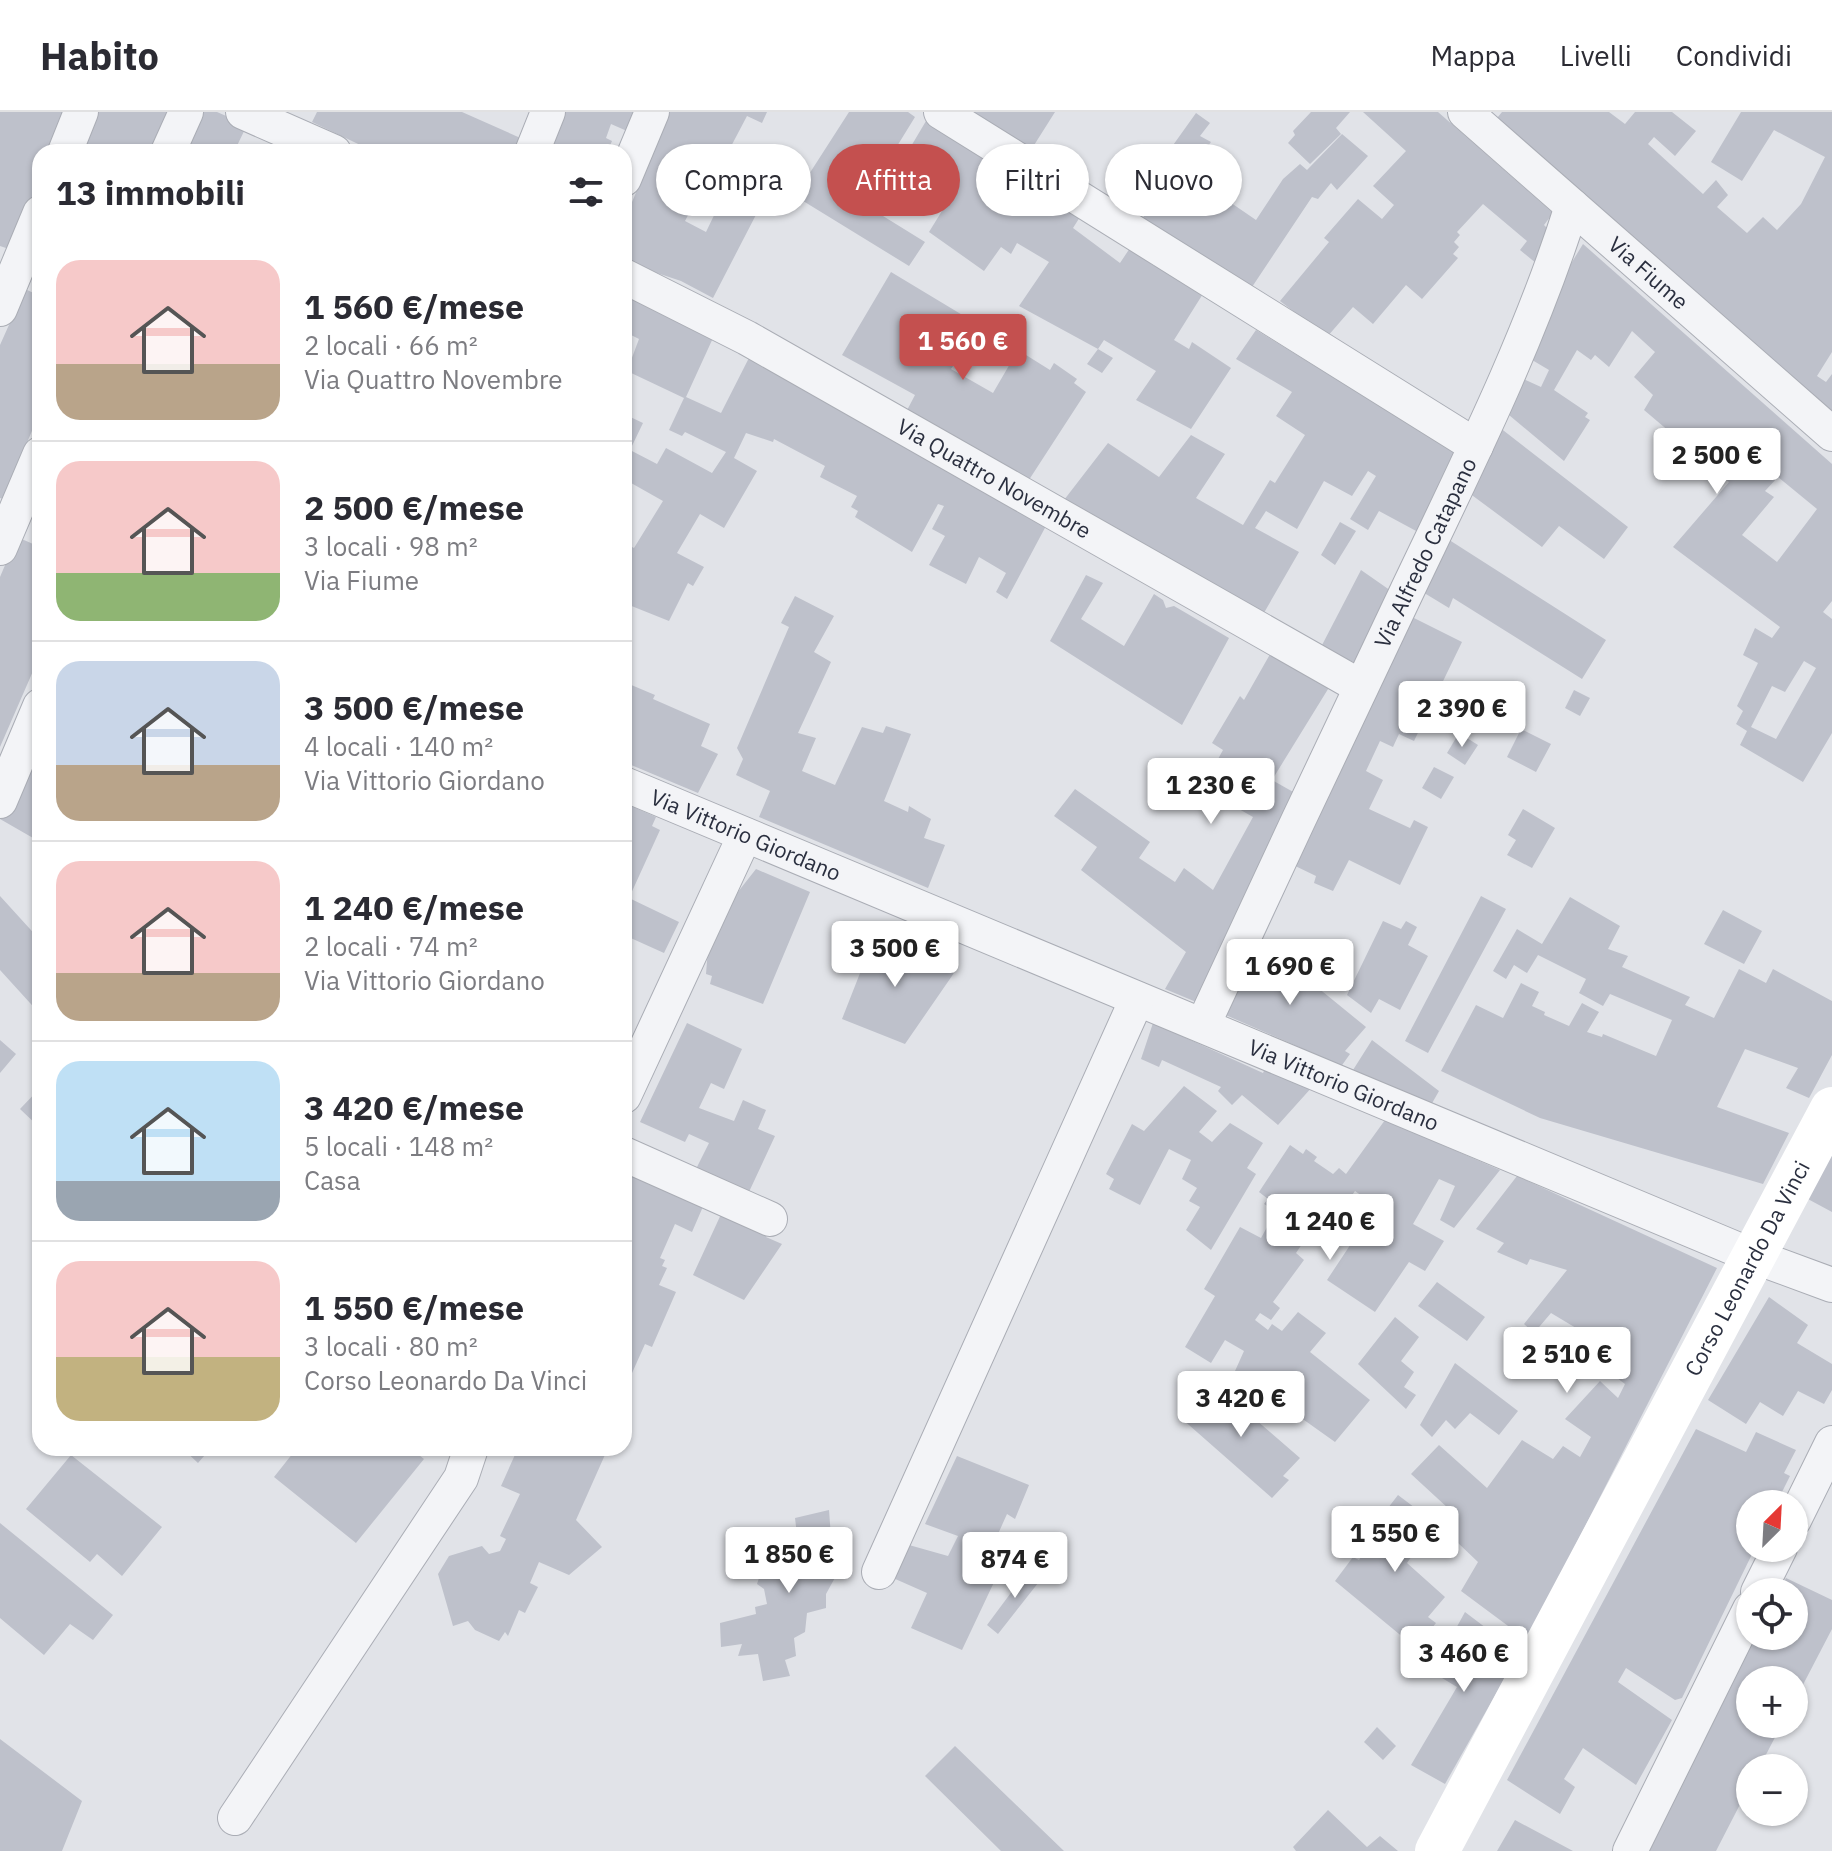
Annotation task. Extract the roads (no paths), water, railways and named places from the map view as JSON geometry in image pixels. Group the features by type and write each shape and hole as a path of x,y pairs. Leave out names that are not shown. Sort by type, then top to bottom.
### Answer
{"main road":[{"name":"Corso Leonardo Da Vinci","path":"1437,1851 1832,1109"}],"street":[{"path":"68,144 81,112"},
{"path":"172,144 186,112"},
{"path":"243,112 317,144"},
{"path":"535,144 548,112"},
{"path":"632,160 652,112"},
{"path":"941,112 1476,446"},
{"name":"Via Fiume","path":"1465,112 1832,434"},
{"name":"Via Alfredo Catapano","path":"1203,1025 1476,446 1549,281 1572,206"},
{"path":"0,309 32,235"},
{"name":"Via Quattro Novembre","path":"632,280 747,338 1361,687"},
{"path":"13,529 32,476"},
{"path":"0,801 32,725"},
{"name":"Via Vittorio Giordano","path":"632,787 1753,1256 1832,1285"},
{"path":"632,1079 745,835"},
{"path":"879,1572 1137,999"},
{"path":"632,1158 770,1219"},
{"path":"1808,1492 1832,1443"},
{"path":"235,1818 461,1478 468,1456"},
{"path":"1630,1851 1736,1637"}]}
